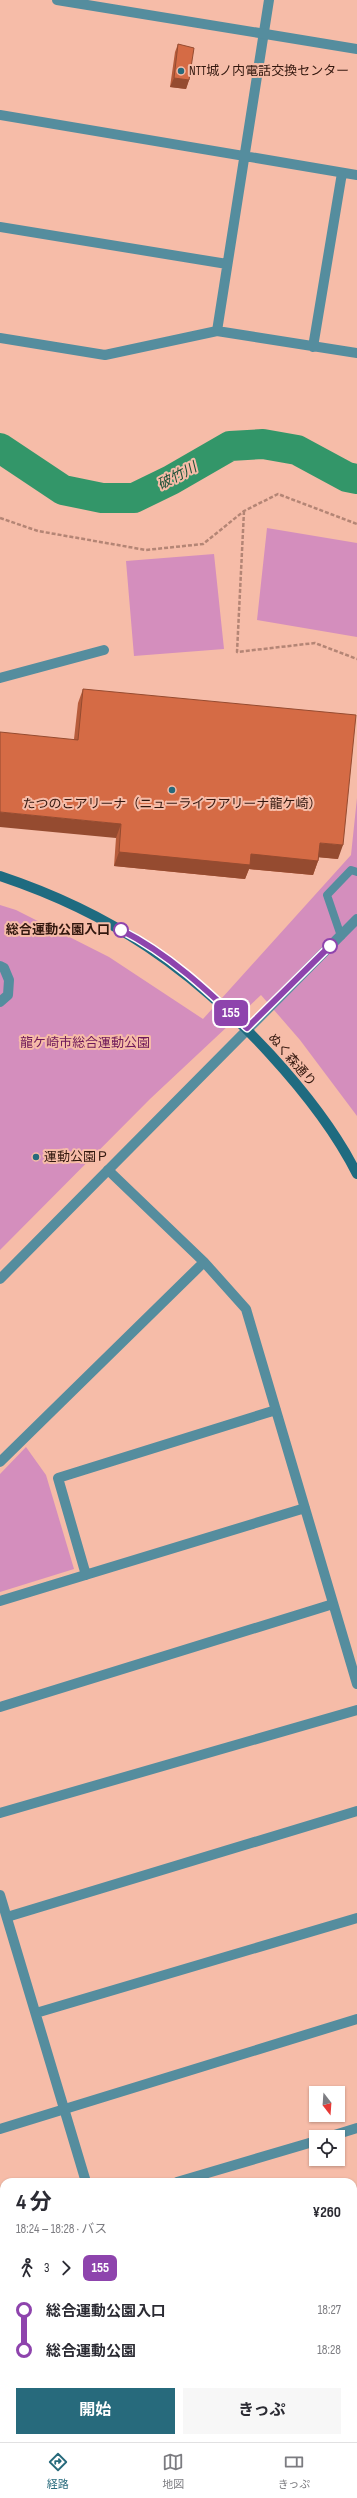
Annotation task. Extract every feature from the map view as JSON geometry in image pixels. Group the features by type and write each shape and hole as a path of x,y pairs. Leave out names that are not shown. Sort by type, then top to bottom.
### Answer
{"main road":[{"name":"ぬく森通り","path":"0,876 69,904 130,935 186,973 247,1028 301,1090 330,1130 357,1174"}],"street":[{"path":"57,0 357,49"},
{"path":"217,331 243,157 269,0"},
{"path":"0,116 357,175"},
{"path":"313,347 342,173"},
{"path":"0,227 227,264"},
{"path":"0,338 105,355 217,331 357,353"},
{"path":"0,678 104,650"},
{"path":"0,1279 247,1028 357,919"},
{"path":"0,966 4,968 9,980 8,995 0,1002"},
{"path":"108,1170 204,1262 246,1309 357,1684"},
{"path":"0,1462 204,1262"},
{"path":"86,1575 58,1478 276,1410"},
{"path":"0,1601 305,1508"},
{"path":"0,1707 333,1604"},
{"path":"0,1813 357,1710"},
{"path":"7,1917 357,1811"},
{"path":"0,1894 85,2178"},
{"path":"36,2013 357,1918"},
{"path":"0,2129 357,2019"},
{"path":"345,2132 357,2128"},
{"path":"191,2178 309,2143"}],"lane":[{"path":"341,936 327,895 351,870 357,872"}],"path":[{"path":"0,518 38,531 146,550 203,544 244,511 278,494 357,524"},
{"path":"244,511 237,652 315,643 357,659"}],"green space":[{"path":"267,528 357,543 357,637 257,620"},
{"path":"214,554 224,649 134,656 126,561"},
{"name":"龍ケ崎市総合運動公園","path":"357,798 357,1116 300,1040 261,995 150,1099 0,1250 0,905 16,910 109,957 203,1019 351,855"},
{"path":"26,1447 46,1475 74,1569 0,1592 0,1474"}],"building":[{"name":"NTT城ノ内電話交換センター","path":"178,44 194,48 189,80 174,78"},
{"name":"たつのこアリーナ（ニューライフアリーナ龍ケ崎）","path":"83,689 356,715 343,845 320,843 318,861 251,854 250,865 119,852 121,824 0,812 0,732 78,740"}],"waterway":[{"name":"破竹川","path":"0,448 63,490 102,498 134,498 171,480 230,446 263,444 297,450 347,477 357,479"}],"bus line":[{"name":"155","path":"121,930 154,949 186,973 210,993 247,1028 330,946"}],"place":[{"name":"NTT城ノ内電話交換センター","path":"181,71"},
{"name":"たつのこアリーナ（ニューライフアリーナ龍ケ崎）","path":"172,790"},
{"name":"総合運動公園入口","path":"121,930"},
{"name":"運動公園Ｐ","path":"36,1157"}]}
